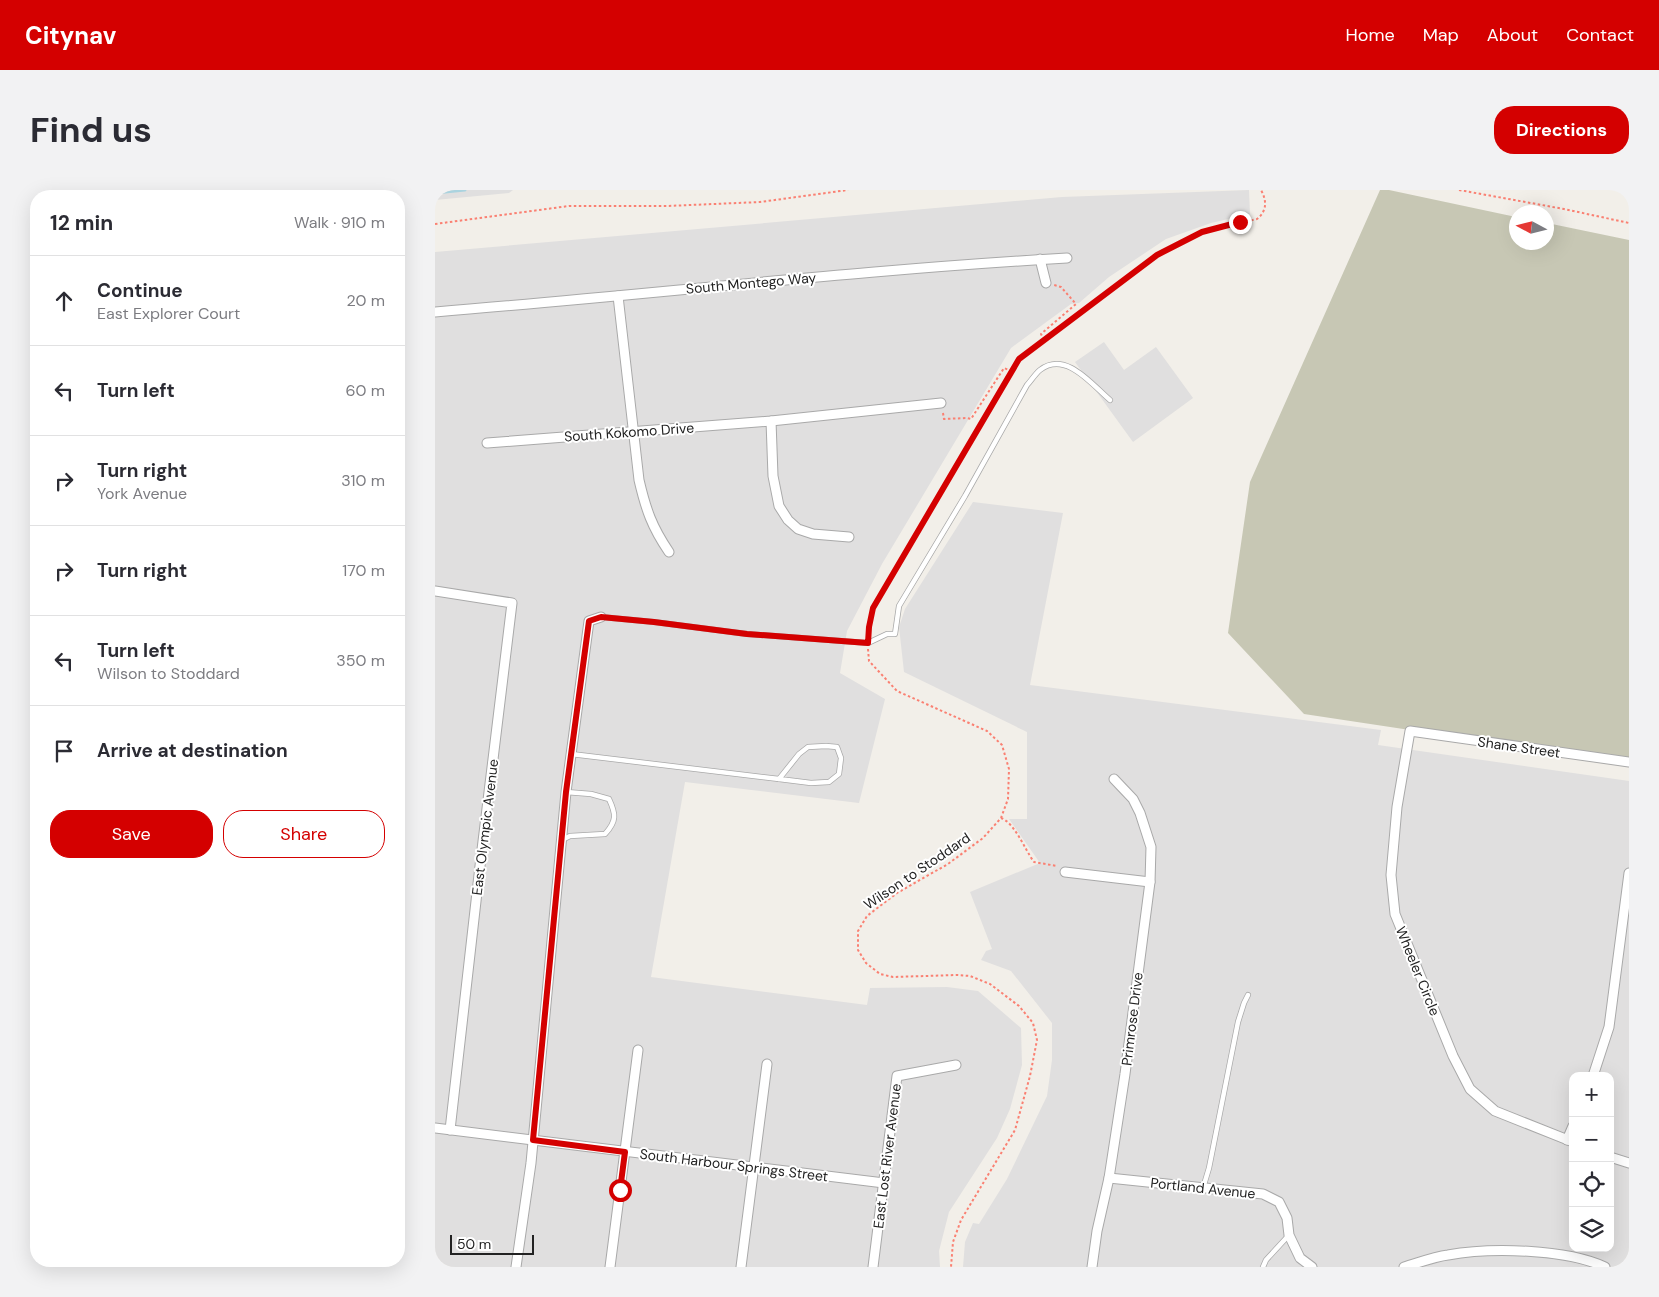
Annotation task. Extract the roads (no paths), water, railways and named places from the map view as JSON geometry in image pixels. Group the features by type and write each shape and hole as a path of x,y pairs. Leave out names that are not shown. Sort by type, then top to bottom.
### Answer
{"street":[{"name":"South Montego Way","path":"435,312 689,288 1067,258"},
{"path":"1041,259 1046,283"},
{"path":"617,296 639,480 645,505 655,532 669,552"},
{"name":"South Kokomo Drive","path":"487,443 771,421 941,403"},
{"path":"771,421 773,476 779,506 788,520 798,529 813,534 849,538"},
{"name":"East Olympic Avenue","path":"435,591 512,603 480,866 451,1130"},
{"path":"516,1267 533,1140 566,792 589,621 601,617"},
{"name":"Shane Street","path":"1410,731 1629,762"},
{"name":"Wheeler Circle","path":"1410,731 1397,807 1391,875 1395,914 1453,1056 1470,1089 1495,1110 1569,1141"},
{"name":"Primrose Drive","path":"1091,1267 1109,1178 1125,1074 1150,882 1151,847 1140,813 1133,799 1114,779"},
{"path":"1065,872 1150,882"},
{"path":"1594,1072 1609,1027 1629,873"},
{"path":"610,1267 638,1050"},
{"path":"741,1267 767,1064"},
{"name":"East Lost River Avenue","path":"873,1267 897,1076 957,1065"},
{"name":"South Harbour Springs Street","path":"435,1128 883,1183"},
{"path":"1614,1158 1629,1163"},
{"name":"Portland Avenue","path":"1109,1178 1263,1194 1279,1202 1287,1218 1289,1235 1301,1258 1312,1267"},
{"path":"1403,1267 1447,1255 1484,1250 1542,1253 1592,1261 1605,1267"}],"lane":[{"path":"601,617 747,634 868,643 887,634 895,634 899,606 965,496 1027,386 1039,370 1048,365 1061,363 1075,369 1110,400"},
{"path":"571,754 811,783 829,782 839,774 841,758 837,747 808,747 799,754 779,779"},
{"path":"561,840 570,836 605,834 613,825 615,811 609,799 591,794 566,792"},
{"path":"1203,1188 1209,1168 1238,1022 1248,995"},
{"path":"1263,1267 1266,1260 1289,1235"}],"waterway":[{"path":"435,193 465,190"}]}
